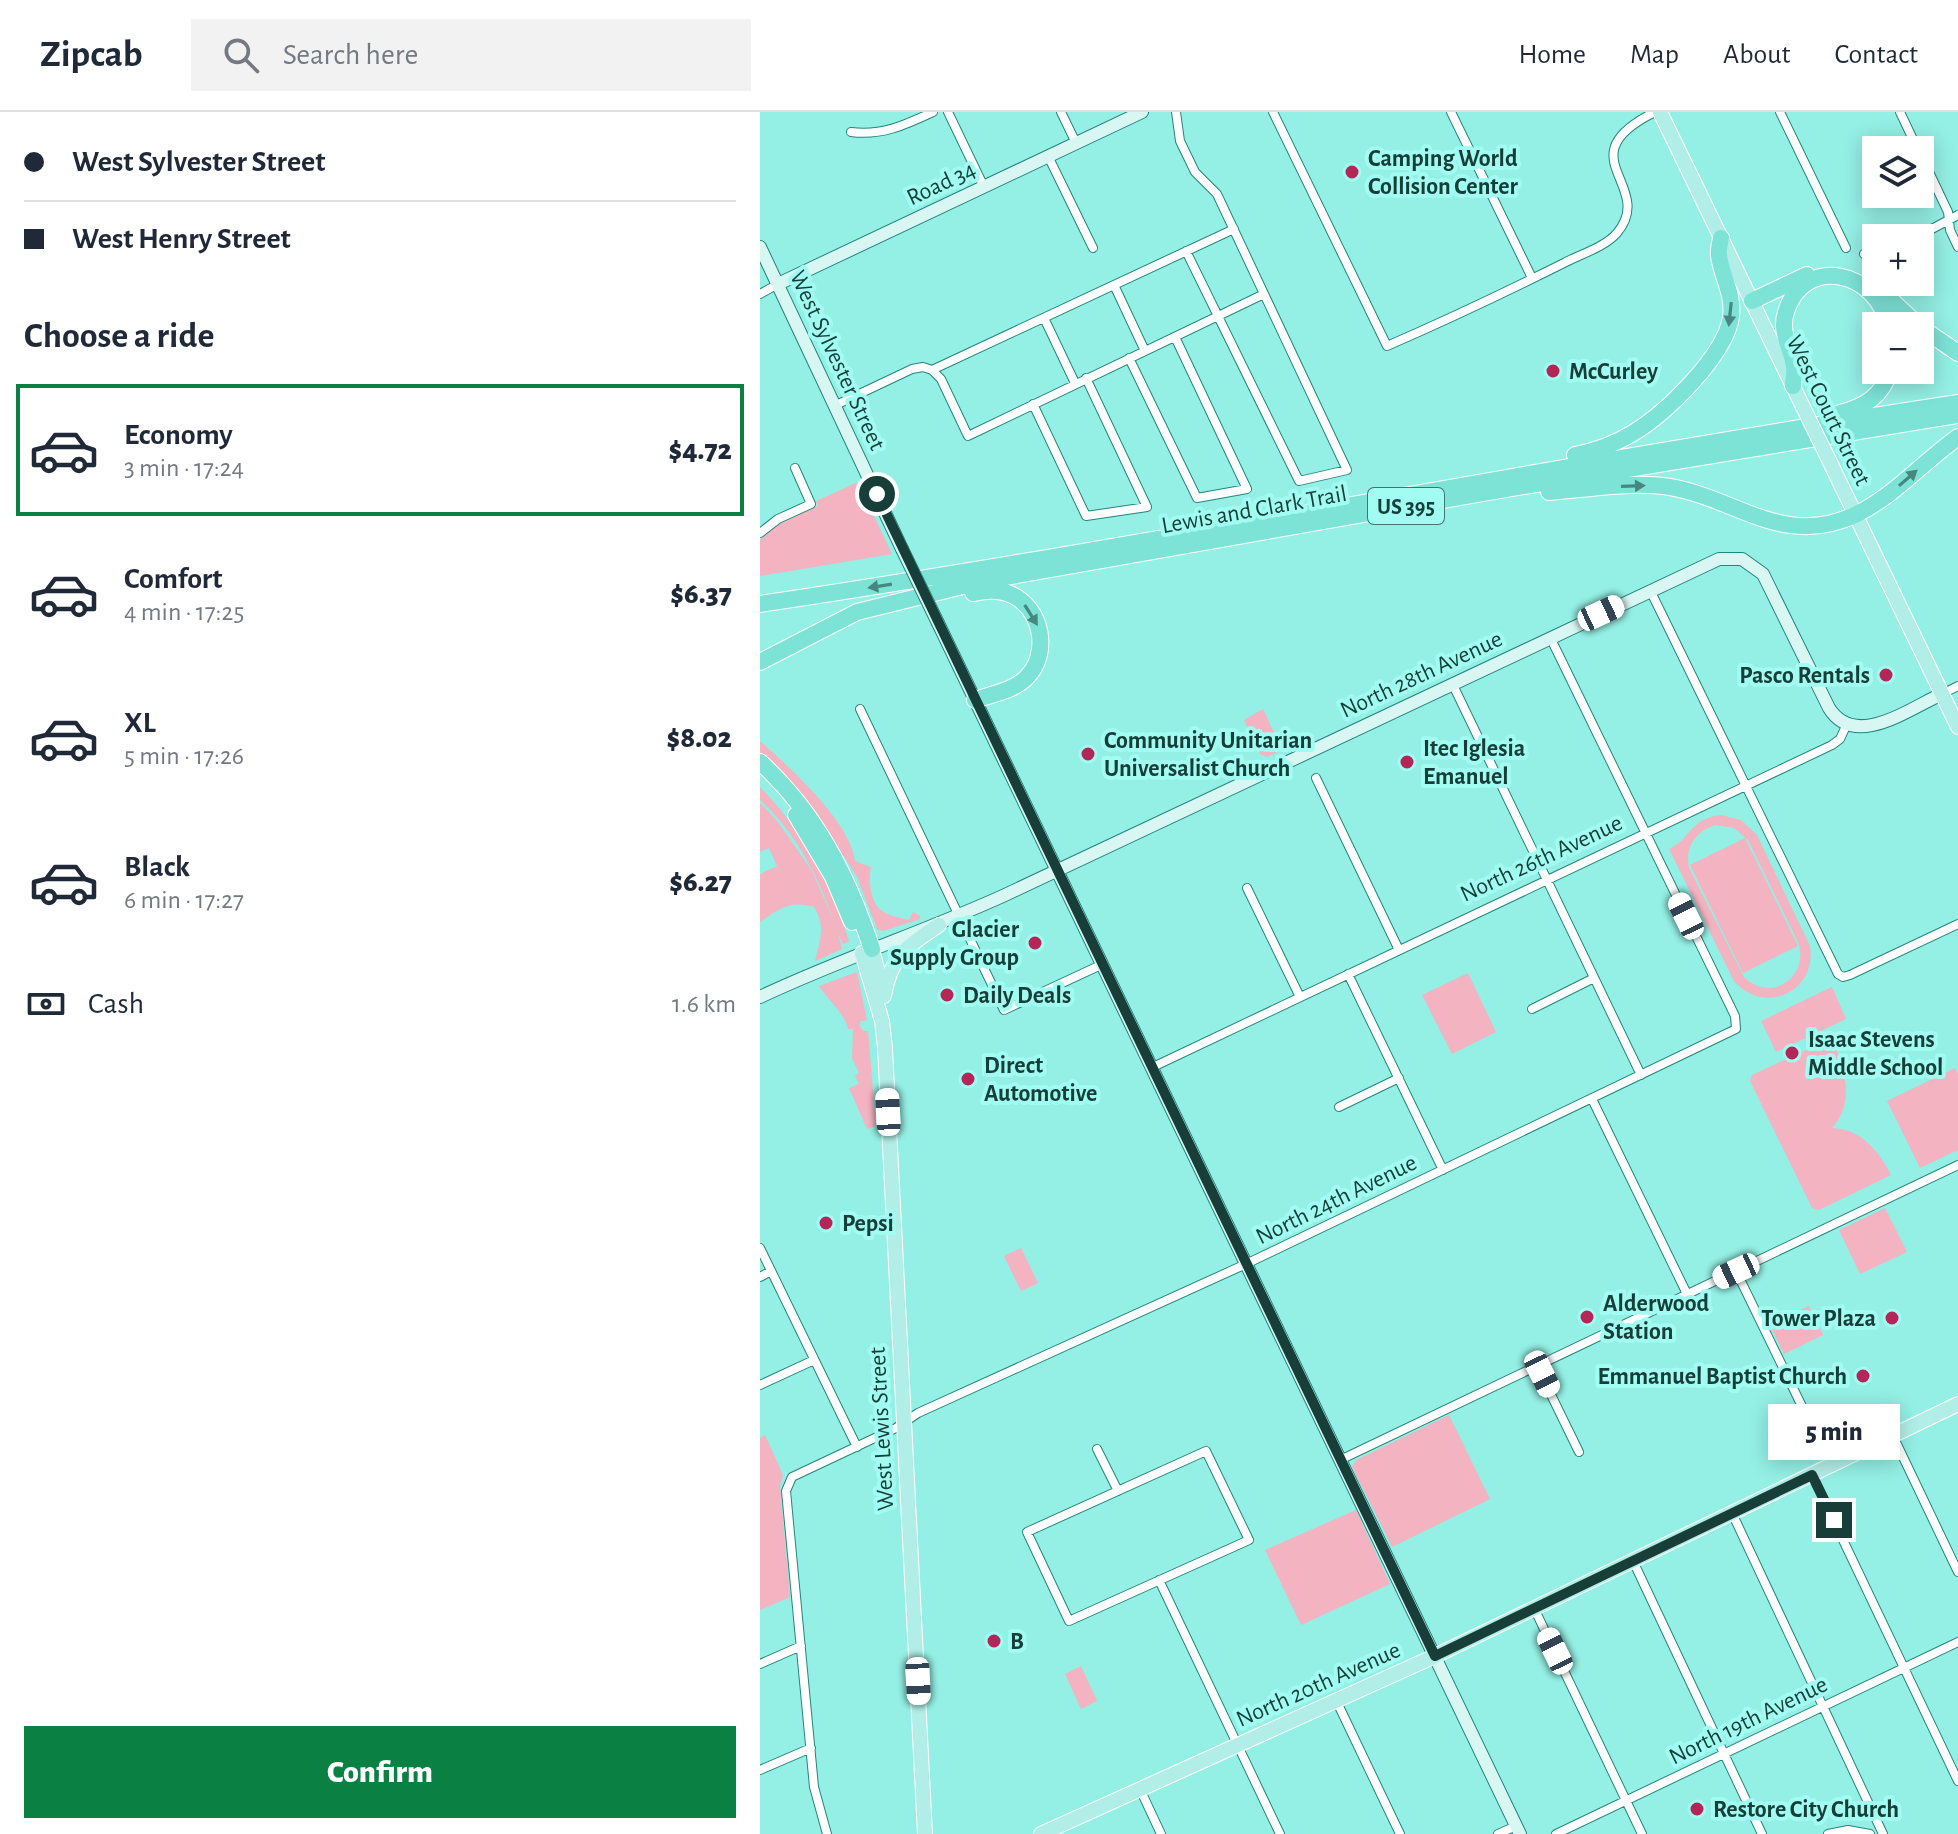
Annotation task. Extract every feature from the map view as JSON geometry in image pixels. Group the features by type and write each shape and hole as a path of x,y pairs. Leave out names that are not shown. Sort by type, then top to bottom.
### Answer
{"highway":[{"path":"1524,473 1548,461 1603,448 1631,434 1655,416 1711,361 1726,334 1731,316 1729,286 1719,255 1721,238"},
{"path":"1752,301 1816,271 1841,268 1865,277 1903,312"},
{"path":"1793,386 1794,367 1785,340 1784,321 1794,296 1810,282 1837,276 1864,285 1883,312"},
{"path":"1934,337 1958,353"},
{"path":"1818,424 1829,415 1859,407 1873,399 1885,384"},
{"name":"Lewis and Clark Trail","path":"760,604 914,581 1524,473 1958,403"},
{"name":"Lewis and Clark Trail","path":"760,662 857,612 983,581 1500,490 1958,415"},
{"path":"1500,490 1518,494 1636,485 1668,487 1776,523 1795,527 1824,524 1855,515 1888,495 1958,437"},
{"path":"827,625 972,593 1009,593 1025,604 1037,622 1041,639 1039,658 1029,676 1021,683 975,700"},
{"path":"760,762 800,803 829,846 853,896 867,951"},
{"path":"760,776 791,809 812,841 833,877 867,951"}],"main road":[{"name":"West Court Street","path":"1657,112 1958,727"},
{"path":"884,996 896,958 939,925"},
{"name":"West Lewis Street","path":"867,951 884,996 882,1021 925,1834"},
{"name":"West Lewis Street","path":"867,951 882,1021"},
{"name":"North 20th Avenue","path":"1042,1834 1435,1656 1958,1404"}],"street":[{"path":"851,132 891,130 933,112"},
{"path":"948,112 984,187"},
{"path":"1061,112 1076,143"},
{"name":"Road 34","path":"760,294 1142,112"},
{"path":"1176,112 1179,137 1195,172 1216,191 1347,470 1299,481 1186,251"},
{"path":"1273,112 1387,346 1607,241 1619,231 1628,205 1614,162 1615,147 1625,129 1657,112"},
{"path":"1451,112 1532,278"},
{"path":"1780,112 1846,248"},
{"path":"1900,112 1911,136"},
{"path":"1048,156 1093,248"},
{"path":"1934,183 1948,212 1958,247"},
{"path":"1934,228 1958,215"},
{"path":"932,370 1234,229"},
{"name":"West Sylvester Street","path":"760,247 1518,1830"},
{"path":"1114,285 1145,351"},
{"path":"836,405 912,369 923,367 932,370 941,379 968,436 1264,294"},
{"path":"1044,318 1075,383"},
{"path":"1129,358 1197,498 1247,489 1175,337"},
{"path":"1033,404 1086,516 1147,507 1086,378"},
{"path":"760,533 778,519 811,504 795,468"},
{"name":"North 28th Avenue","path":"760,997 959,916 1715,560 1737,558 1753,565 1765,577 1829,708 1847,724"},
{"path":"1650,590 1840,976 1846,977 1958,924"},
{"path":"1550,637 1646,833"},
{"path":"1452,683 1641,1075"},
{"path":"1847,724 1873,726 1958,686"},
{"path":"860,709 1004,1010 1103,964"},
{"name":"North 26th Avenue","path":"1153,1067 1835,744 1847,724"},
{"path":"1316,778 1399,950"},
{"name":"North 24th Avenue","path":"801,1646 786,1491 789,1481 796,1475 857,1447 918,1413 1246,1264 1728,1034 1737,1025 1735,1016 1646,833"},
{"path":"1247,888 1300,997"},
{"path":"1348,974 1443,1170"},
{"path":"1532,1009 1594,978"},
{"path":"1339,1107 1399,1078"},
{"path":"1592,1099 1687,1294"},
{"path":"1340,1460 1958,1165"},
{"path":"760,1248 857,1447"},
{"path":"760,1277 771,1271"},
{"path":"1736,1271 1831,1466"},
{"path":"760,1385 814,1360"},
{"path":"1537,1366 1579,1452"},
{"path":"1893,1436 1958,1572"},
{"path":"1097,1449 1118,1491"},
{"path":"1206,1451 1249,1540 1069,1621 1027,1532 1118,1491 1206,1451"},
{"path":"1812,1475 1958,1781"},
{"path":"1732,1513 1883,1834"},
{"path":"1633,1561 1762,1834"},
{"path":"1159,1580 1280,1834"},
{"path":"1534,1608 1642,1834"},
{"name":"North 19th Avenue","path":"1556,1834 1958,1642"},
{"path":"760,1664 801,1646 817,1805 827,1834"},
{"path":"1336,1700 1400,1834"},
{"path":"760,1770 811,1748"},
{"path":"1140,1789 1161,1834"},
{"path":"1498,1834 1518,1830"},
{"path":"1828,1834 1848,1830 1870,1834"}],"shaded area":[{"path":"858,482 892,554 760,576 760,540 780,523 818,506 816,501"},
{"path":"1263,709 1282,750 1267,757 1260,754 1244,720"},
{"path":"760,741 830,812 851,845 855,861 871,867 871,891 878,907 888,914 909,920 913,912 920,919 883,931 877,929 857,877 818,816 760,753"},
{"path":"760,787 789,821 814,859 849,941 843,944 838,933 842,949 815,961 821,927 814,907 799,904 786,907 760,922 760,874 777,866 769,848 760,852 760,803 778,822 812,871 795,841 760,800"},
{"path":"1721,815 1741,820 1757,835 1810,946 1810,962 1805,976 1797,987 1786,994 1760,997 1734,981 1669,849 1697,824","holes":["1716,825 1734,828 1748,840 1799,944 1798,968 1785,983 1775,987 1765,988 1744,977 1689,868 1690,847 1702,831"]},
{"path":"1745,838 1798,946 1743,973 1690,865"},
{"path":"857,972 867,1020 859,1025 863,1031 868,1031 876,1126 867,1129 849,1088 859,1084 855,1075 859,1073 852,1058 853,1029 848,1029 840,1012 819,986"},
{"path":"1468,973 1496,1032 1452,1054 1422,995"},
{"path":"1832,987 1846,1019 1776,1052 1761,1021"},
{"path":"1832,1038 1844,1073 1846,1096 1844,1107 1832,1128 1852,1132 1868,1142 1891,1175 1819,1210 1812,1208 1750,1081 1752,1075"},
{"path":"1955,1068 1958,1075 1958,1150 1920,1168 1887,1101"},
{"path":"1885,1208 1907,1252 1860,1274 1839,1230"},
{"path":"1021,1248 1038,1283 1021,1291 1004,1256"},
{"path":"1809,1306 1823,1335 1784,1354 1769,1324"},
{"path":"1449,1415 1490,1499 1392,1547 1352,1467 1356,1460"},
{"path":"765,1435 783,1475 780,1486 790,1597 760,1610 760,1438"},
{"path":"1356,1510 1390,1584 1301,1625 1265,1550"},
{"path":"1081,1666 1097,1701 1081,1709 1065,1674"}],"place":[{"name":"Camping World Collision Center","path":"1352,172"},
{"name":"McCurley","path":"1553,371"},
{"name":"Pasco Rentals","path":"1886,675"},
{"name":"Community Unitarian Universalist Church","path":"1088,754"},
{"name":"Itec Iglesia Emanuel","path":"1407,762"},
{"name":"Glacier Supply Group","path":"1035,943"},
{"name":"Daily Deals","path":"947,995"},
{"name":"Isaac Stevens Middle School","path":"1792,1053"},
{"name":"Direct Automotive","path":"968,1079"},
{"name":"Pepsi","path":"826,1223"},
{"name":"Alderwood Station","path":"1587,1317"},
{"name":"Tower Plaza","path":"1892,1318"},
{"name":"Emmanuel Baptist Church","path":"1863,1376"},
{"name":"B","path":"994,1641"},
{"name":"Restore City Church","path":"1697,1809"}],"route":[{"path":"877,494 1435,1656 1812,1475 1834,1520"}]}
